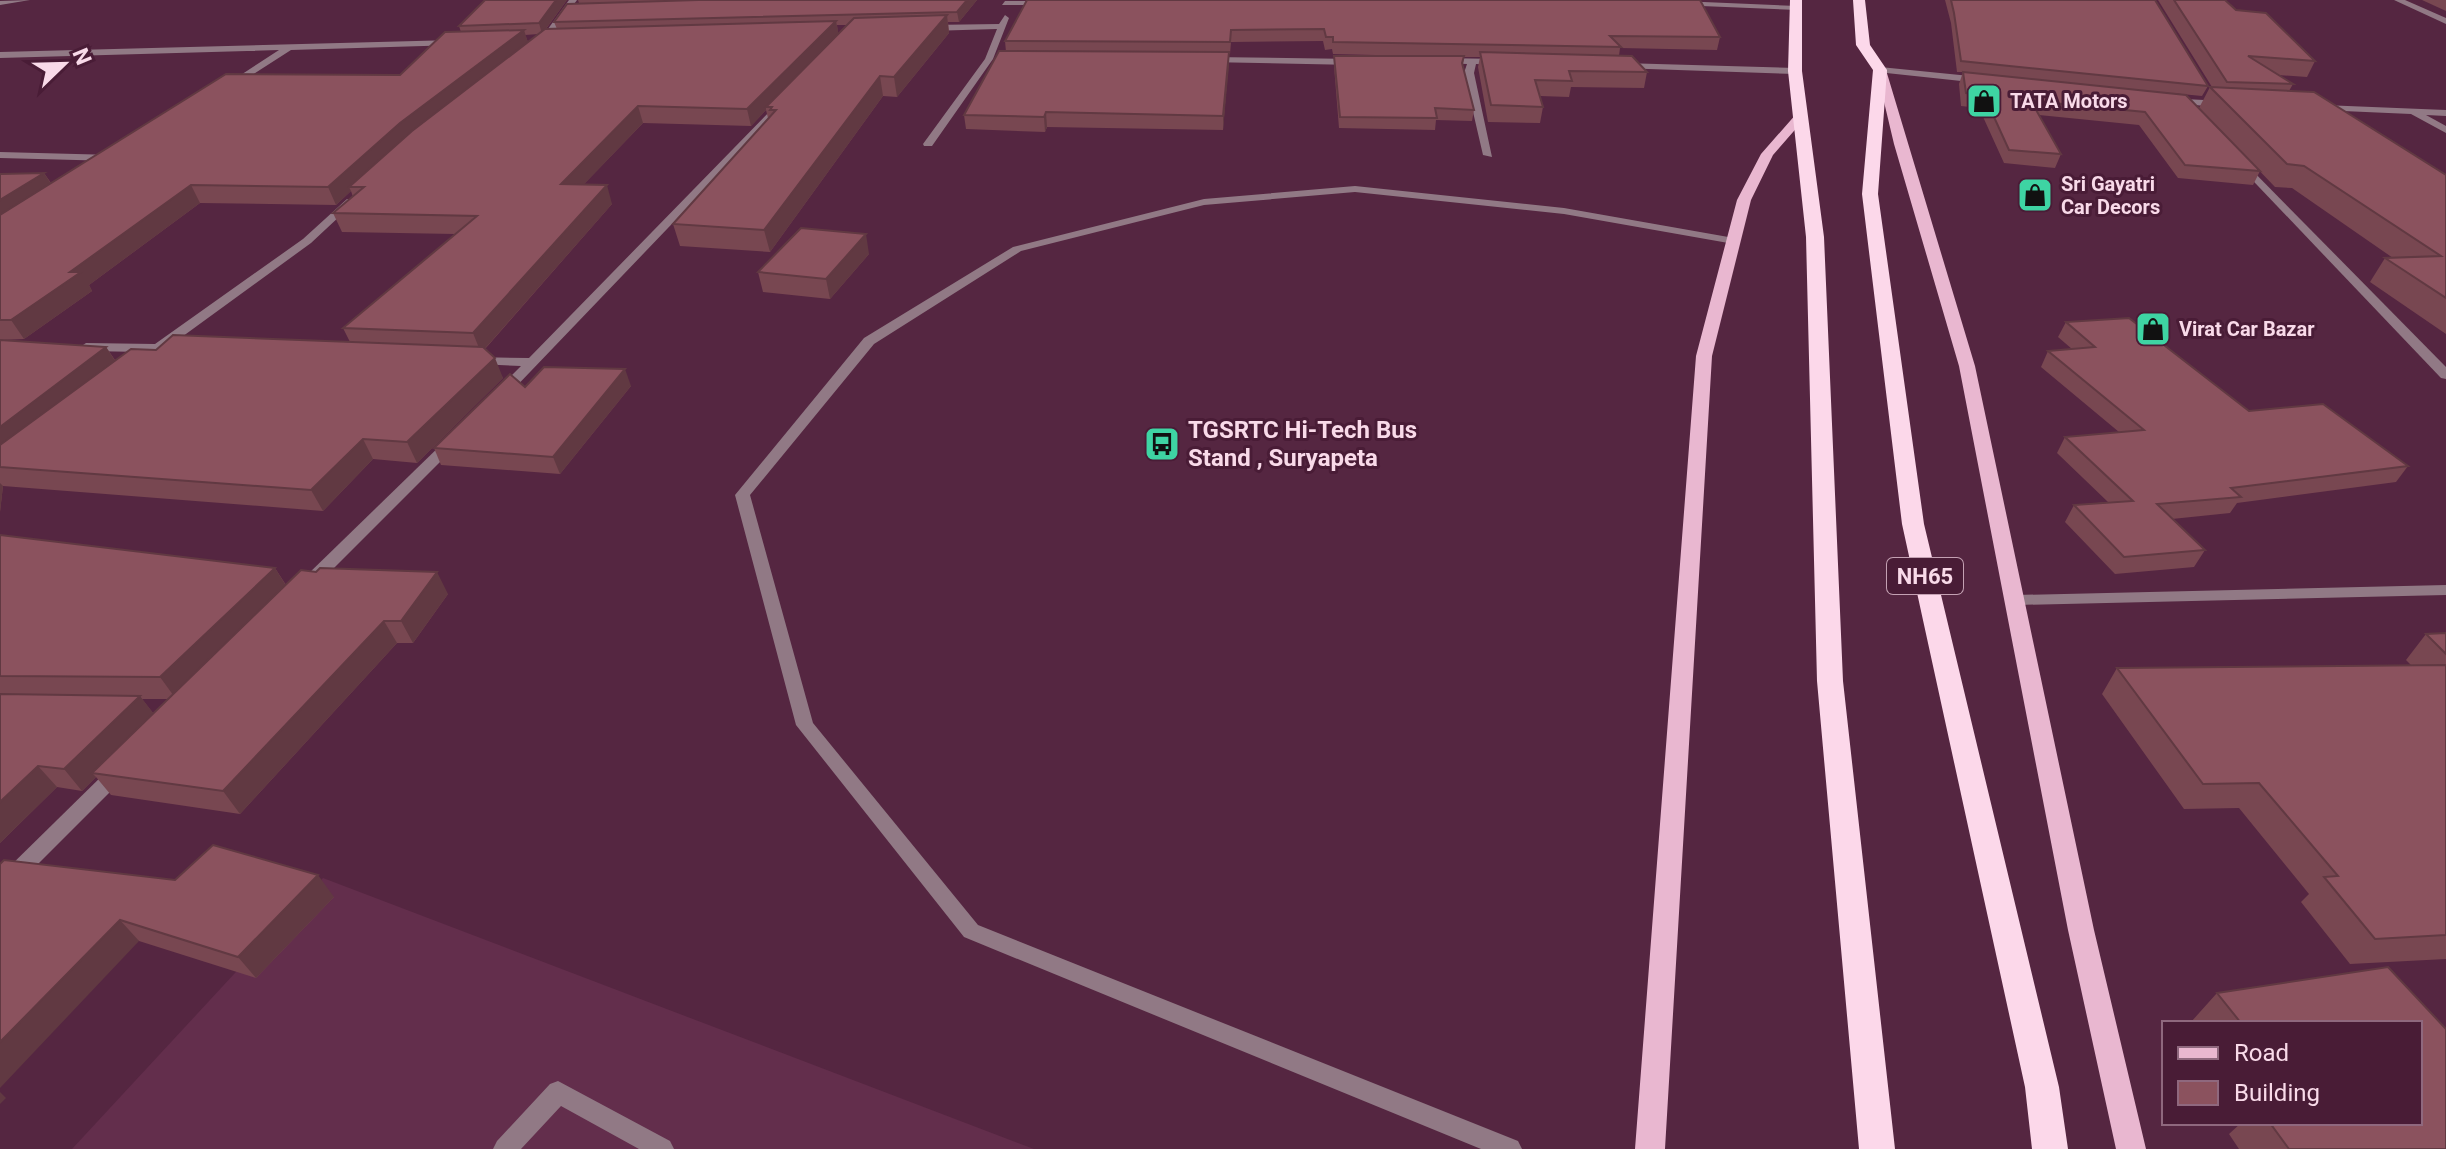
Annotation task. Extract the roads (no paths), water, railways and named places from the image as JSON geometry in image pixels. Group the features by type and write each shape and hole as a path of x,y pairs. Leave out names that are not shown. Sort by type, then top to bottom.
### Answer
{"highway":[{"path":"1859,0 1863,45 1880,70"},
{"path":"1796,4 1795,71 1815,237 1823,554 1830,681 1877,1149"},
{"name":"NH65","path":"1880,70 1870,194 1913,524 2042,1087 2050,1149"}],"main road":[{"path":"1880,70 1896,139 1929,232 1966,363 2017,600 2081,930 2131,1149"},
{"path":"1650,1149 1704,356 1744,200 1767,154 1801,116"}],"street":[{"path":"0,3 26,0"},
{"path":"2398,0 2446,21"},
{"path":"928,144 989,59 1004,26 1005,2 1052,3"},
{"path":"1673,3 1796,4"},
{"path":"545,41 570,4 583,8"},
{"path":"914,28 1004,26"},
{"path":"531,46 545,41 560,41"},
{"path":"0,55 470,43"},
{"path":"225,89 291,46"},
{"path":"989,59 1005,59"},
{"path":"1194,60 1367,62"},
{"path":"1427,61 1518,63"},
{"path":"1472,61 1469,73 1488,155"},
{"path":"1610,65 1795,71"},
{"path":"1880,70 1986,81"},
{"path":"2207,90 2214,103"},
{"path":"487,407 789,97"},
{"path":"2169,100 2230,104"},
{"path":"2184,102 2206,125"},
{"path":"2306,108 2446,113"},
{"path":"2413,113 2446,130"},
{"path":"2228,147 2446,375"},
{"path":"106,166 133,149"},
{"path":"0,155 119,158"},
{"path":"120,376 307,241 366,187"},
{"path":"1510,1149 971,931 805,725 742,495 869,341 1017,249 1204,202 1355,189 1564,211 1734,241"},
{"path":"78,347 182,348"},
{"path":"456,359 532,362"},
{"path":"295,597 464,429"},
{"path":"2017,600 2446,590"},
{"path":"0,889 129,762"},
{"path":"505,1149 558,1092 662,1149"}],"place":[{"name":"TATA Motors","path":"1984,101"},
{"name":"Sri Gayatri Car Decors","path":"2035,195"},
{"name":"Virat Car Bazar","path":"2153,329"},
{"name":"TGSRTC Hi-Tech Bus Stand , Suryapeta","path":"1162,444"}]}
